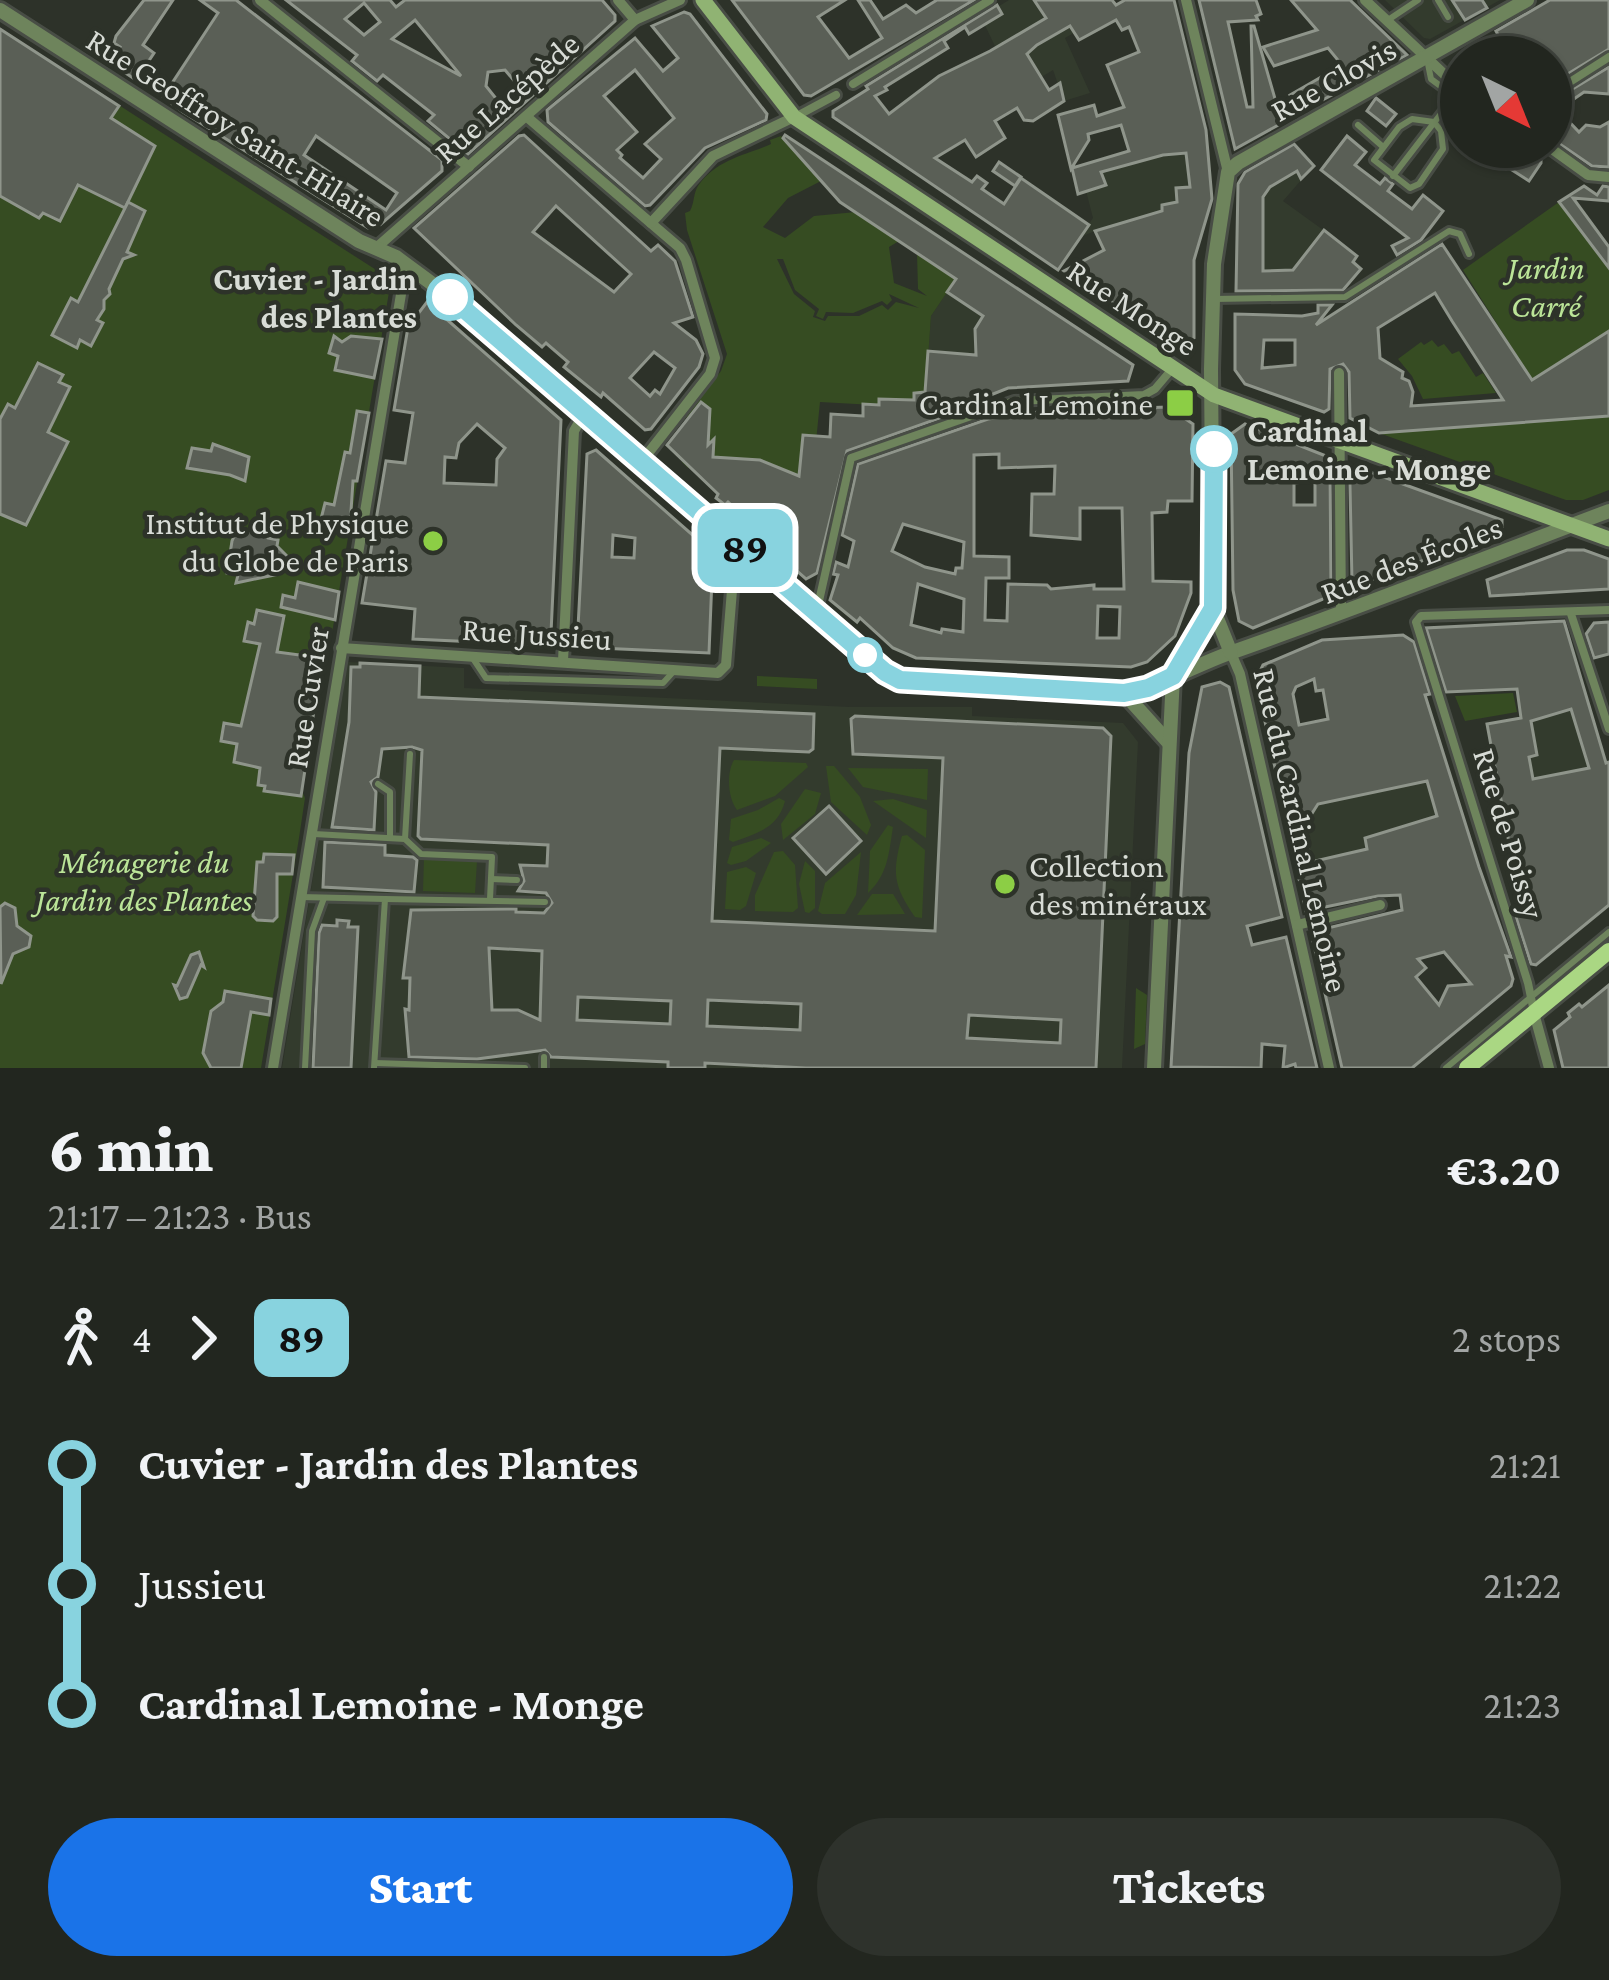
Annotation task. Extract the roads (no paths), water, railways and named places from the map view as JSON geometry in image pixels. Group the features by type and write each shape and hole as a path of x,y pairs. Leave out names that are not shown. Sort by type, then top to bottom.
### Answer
{"main road":[{"name":"Rue Monge","path":"703,0 794,117 1214,395 1609,539"},
{"path":"1467,1068 1532,1005 1609,951"}],"street":[{"path":"260,0 469,167"},
{"path":"618,0 635,20"},
{"name":"Rue Lacépède","path":"380,249 635,20 680,0"},
{"path":"854,84 990,0"},
{"name":"Rue du Cardinal Lemoine","path":"1186,0 1228,172 1214,263 1213,608 1240,674 1329,1068"},
{"path":"1365,0 1440,73"},
{"name":"Rue Clovis","path":"1228,172 1528,0"},
{"name":"Rue Geoffroy Saint-Hilaire","path":"0,10 359,241 406,264 473,315 885,672 912,682 1124,693"},
{"path":"1572,81 1609,57"},
{"path":"651,223 713,156 836,95"},
{"path":"527,117 680,248 715,358 710,374 643,461"},
{"path":"1572,164 1588,176 1609,177"},
{"name":"Rue Cuvier","path":"273,1068 406,264"},
{"path":"817,612 851,458 1014,401 1144,395 1172,369"},
{"path":"1340,373 1345,394 1340,442 1341,614"},
{"path":"563,661 574,430 585,412"},
{"name":"Rue des Écoles","path":"1231,653 1609,511"},
{"name":"Rue Jussieu","path":"341,648 718,673 726,665 736,540"},
{"path":"1154,1068 1173,676 1213,608"},
{"name":"Rue de Poissy","path":"1549,1068 1416,622 1421,616 1520,610 1570,613"},
{"path":"1609,610 1570,613 1609,729"},
{"path":"1124,693 1148,688 1231,653"},
{"path":"1124,693 1169,743"},
{"path":"1297,925 1380,905"}],"lane":[{"path":"1388,20 1418,0"},
{"path":"1438,0 1448,17"},
{"path":"1393,176 1440,114"},
{"path":"1412,119 1434,122 1444,139 1435,164 1412,188 1375,162 1382,146 1412,119"},
{"path":"1358,125 1382,146"},
{"path":"1214,299 1338,299 1449,231 1460,234 1469,254"},
{"path":"471,656 487,678 663,683 676,669"},
{"path":"560,680 563,661"},
{"path":"405,839 410,754"},
{"path":"378,784 389,792 390,838"},
{"path":"311,833 405,839 421,854 493,856 490,899"},
{"path":"491,878 517,880"},
{"path":"301,897 545,902"},
{"path":"305,1068 312,931 321,898"},
{"path":"385,899 375,1066 525,1068"},
{"path":"1446,1068 1532,1005 1609,932"},
{"path":"544,1057 544,1068"}],"place":[{"name":"Cuvier - Jardin des Plantes","path":"450,297"},
{"name":"Cardinal Lemoine","path":"1180,403"},
{"name":"Cardinal Lemoine - Monge","path":"1214,449"},
{"name":"Institut de Physique du Globe de Paris","path":"433,541"},
{"name":"Collection des minéraux","path":"1005,884"}],"park label":[{"name":"Jardin Carré","path":"1546,286"},
{"name":"Ménagerie du Jardin des Plantes","path":"144,880"}]}
